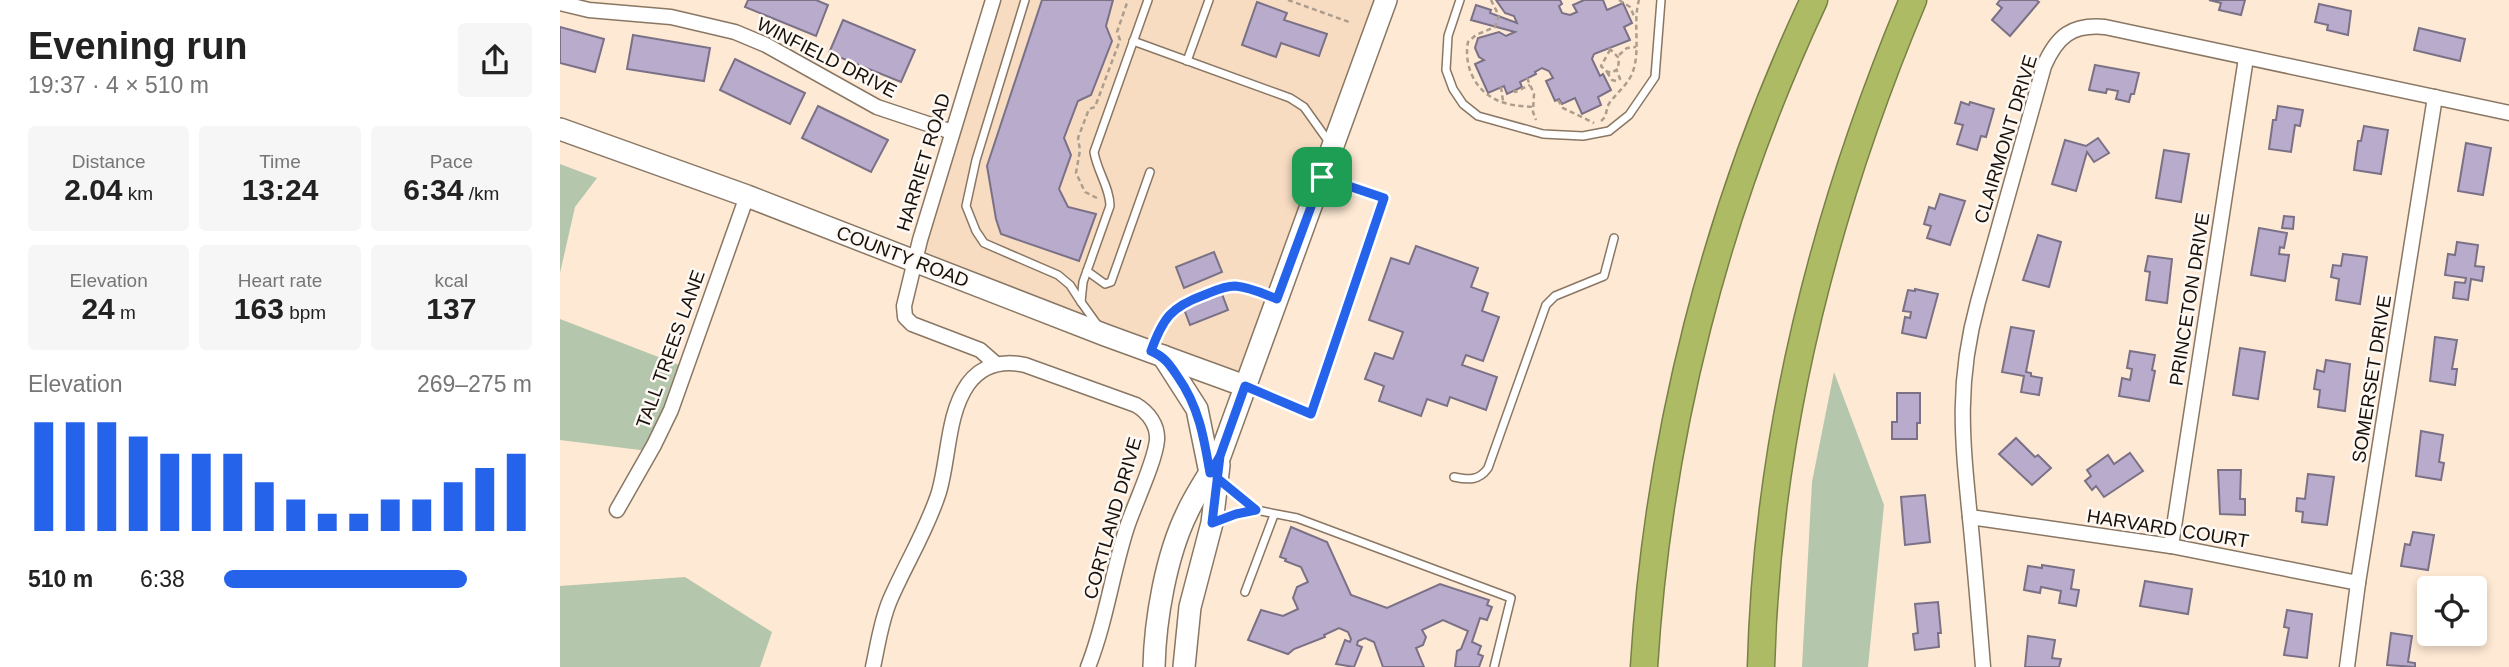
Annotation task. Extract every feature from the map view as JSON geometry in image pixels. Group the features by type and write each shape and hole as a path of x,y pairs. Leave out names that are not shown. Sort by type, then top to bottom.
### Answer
{"highway":[{"path":"1644,667 1647,614 1668,461 1701,312 1746,165 1814,0"},
{"path":"1761,667 1773,512 1797,360 1815,285 1858,139 1913,0"}],"main road":[{"path":"1154,667 1160,606 1186,514 1216,469 1386,0"},
{"name":"COUNTY ROAD","path":"560,129 747,196 1105,335 1245,386"},
{"path":"1157,354 1197,409 1216,469 1212,523 1190,607 1184,667"}],"street":[{"name":"HARRIET ROAD","path":"993,0 951,132 904,306 908,321 912,324 980,350 996,364"},
{"name":"WINFIELD DRIVE","path":"560,3 589,10 614,10 671,17 735,32 800,63 877,107 951,132"},
{"name":"CLAIRMONT DRIVE","path":"1983,667 1962,424 1966,354 1978,302 2049,55 2055,45 2071,31 2091,26 2121,30 2509,113"},
{"name":"PRINCETON DRIVE","path":"2171,546 2246,58"},
{"name":"SOMERSET DRIVE","path":"2347,667 2435,97"},
{"name":"TALL TREES LANE","path":"617,510 671,410 747,196"},
{"name":"CORTLAND DRIVE","path":"996,364 1006,362 1025,365 1136,405 1146,412 1156,430 1155,449 1122,544 1101,629 1088,667"},
{"path":"873,667 890,600 925,529 940,490 960,398 974,377 996,364"},
{"name":"HARVARD COURT","path":"1970,517 2171,546 2358,583"}],"lane":[{"path":"1026,0 980,147 966,206 976,232 984,243 1058,275 1070,285 1105,335"},
{"path":"1081,302 1087,271 1110,206 1109,194 1099,173 1094,152 1148,0"},
{"path":"1187,61 1209,0"},
{"path":"1460,0 1448,36 1446,70 1453,89 1463,104 1478,116 1543,134 1583,136 1609,131 1629,116 1655,77 1661,0"},
{"path":"1133,41 1278,92 1304,107 1332,146"},
{"path":"1087,271 1105,284 1111,282 1150,172"},
{"path":"1245,386 1311,414 1384,198 1322,177"},
{"path":"1454,477 1474,479 1488,468 1546,304 1555,296 1604,276 1614,239"},
{"path":"1157,354 1162,324 1184,302 1224,287 1237,286 1277,299"},
{"path":"1216,469 1256,510"},
{"path":"1212,523 1256,510 1297,518 1511,598 1494,667"},
{"path":"1245,592 1274,515"}],"path":[{"path":"1288,0 1349,22"},
{"path":"1491,0 1498,13 1496,26 1469,40 1468,58 1476,83 1483,92 1503,103 1533,107"},
{"path":"1619,0 1630,7 1635,19"},
{"path":"1583,126 1605,118 1609,104 1631,77 1639,0"},
{"path":"1616,71 1619,55 1627,48 1636,47"},
{"path":"1597,68 1601,66 1609,49 1619,55"},
{"path":"1601,66 1612,80 1618,81 1620,76 1616,71"},
{"path":"1607,72 1616,71"},
{"path":"1527,78 1534,94 1534,117 1539,121"},
{"path":"1514,90 1515,92 1530,85"},
{"path":"1502,88 1503,103"},
{"path":"1558,100 1563,108 1594,123"}],"shaded area":[{"path":"993,0 1386,0 1245,386 916,260"}],"green space":[{"path":"560,164 597,178 575,207 560,273"},
{"path":"560,319 687,368 656,452 560,440"},
{"path":"1834,372 1884,505 1868,667 1802,667 1812,482"},
{"path":"685,577 772,632 760,667 560,667 560,586"}],"building":[{"path":"748,0 816,0 828,5 816,36 745,7"},
{"path":"1042,0 1113,0 1106,26 1112,41 1091,95 1078,101 1064,138 1071,155 1059,189 1068,207 1096,214 1079,261 1001,234 987,166"},
{"path":"1496,0 1560,0 1562,13 1570,15 1577,12 1573,5 1584,0 1603,0 1607,10 1623,3 1632,23 1624,27 1630,40 1594,54 1592,59 1611,90 1598,97 1601,105 1582,114 1575,98 1562,104 1559,99 1555,101 1546,81 1553,78 1549,71 1542,68 1520,82 1522,87 1507,94 1504,86 1488,93 1475,64 1484,60 1479,57 1475,48 1478,38 1499,32 1506,36 1515,32 1471,20 1476,5 1517,23 1514,16 1505,13"},
{"path":"2000,0 2039,2 2010,36 1992,20 2002,8 1997,4"},
{"path":"2209,0 2245,0 2241,15 2219,10 2221,3"},
{"path":"1257,2 1287,13 1284,20 1327,34 1319,56 1281,43 1276,57 1242,45"},
{"path":"2319,4 2351,11 2348,35 2327,30 2328,25 2315,22"},
{"path":"843,20 915,50 901,82 829,53"},
{"path":"560,27 604,39 595,72 560,63"},
{"path":"2419,28 2465,39 2460,61 2414,50"},
{"path":"633,35 710,48 704,81 627,69"},
{"path":"735,59 805,93 790,124 720,90"},
{"path":"2095,65 2139,73 2134,94 2131,94 2129,102 2116,99 2118,91 2107,89 2106,93 2089,90"},
{"path":"1961,102 1994,109 1986,137 1981,136 1977,150 1957,144 1963,125 1955,123"},
{"path":"818,106 888,140 871,172 802,138"},
{"path":"2278,106 2303,110 2300,126 2295,125 2291,152 2269,149"},
{"path":"2364,126 2388,130 2381,174 2354,170 2358,141 2361,141"},
{"path":"2098,138 2109,153 2094,162 2087,152 2076,191 2052,184 2065,140 2086,146"},
{"path":"2466,143 2491,148 2483,195 2458,191"},
{"path":"2164,150 2189,154 2181,202 2156,198"},
{"path":"1940,194 1965,201 1950,245 1927,238 1931,226 1924,224 1929,207 1935,209"},
{"path":"2284,216 2294,217 2293,229 2282,228"},
{"path":"2259,228 2287,233 2284,248 2280,247 2279,254 2289,255 2285,281 2251,275"},
{"path":"2038,235 2061,242 2049,287 2023,280"},
{"path":"2457,242 2478,245 2475,266 2484,267 2482,281 2471,279 2468,300 2453,298 2455,282 2465,283 2466,278 2445,275 2448,254 2455,255"},
{"path":"1416,246 1478,268 1471,287 1488,293 1482,311 1499,317 1483,361 1466,355 1462,365 1497,377 1486,410 1450,397 1447,406 1427,399 1421,416 1379,401 1384,386 1365,379 1375,353 1393,359 1403,332 1369,320 1391,258 1409,264"},
{"path":"1214,252 1222,272 1184,288 1176,267"},
{"path":"2343,254 2367,257 2360,304 2336,300 2339,279 2331,277 2333,265 2341,266"},
{"path":"2148,256 2172,259 2167,303 2146,300 2150,272 2145,271"},
{"path":"1908,290 1938,294 1926,338 1902,333 1905,317 1910,318 1911,312 1903,311"},
{"path":"1222,294 1228,310 1190,325 1184,309"},
{"path":"2011,327 2034,331 2026,372 2042,378 2039,395 2021,392 2024,376 2002,372"},
{"path":"2435,337 2457,340 2452,369 2457,369 2455,385 2430,381"},
{"path":"2240,348 2265,352 2258,399 2233,395"},
{"path":"2130,351 2155,355 2149,401 2119,396 2122,378 2130,380 2132,369 2127,368"},
{"path":"2326,360 2350,364 2345,411 2318,407 2320,390 2314,389 2317,370 2324,372"},
{"path":"1897,393 1920,393 1917,439 1892,439 1892,422 1897,422"},
{"path":"2421,431 2443,435 2439,462 2444,463 2441,480 2416,476"},
{"path":"2016,438 2051,468 2032,485 1999,454"},
{"path":"2130,453 2143,471 2104,497 2096,486 2092,490 2085,481 2091,476 2087,470 2108,455 2114,464"},
{"path":"2218,470 2241,470 2240,499 2245,499 2245,515 2220,514"},
{"path":"2308,474 2334,477 2327,525 2302,522 2303,512 2296,511 2297,498 2305,499"},
{"path":"1925,495 1930,542 1905,545 1901,497"},
{"path":"1291,527 1327,542 1351,595 1387,608 1440,584 1489,600 1487,605 1492,607 1487,620 1480,618 1472,642 1481,646 1478,654 1483,656 1479,667 1455,667 1457,651 1461,649 1468,631 1443,620 1422,630 1426,637 1423,645 1416,648 1424,667 1383,667 1374,642 1365,638 1358,641 1357,645 1362,647 1354,667 1336,664 1345,640 1350,642 1351,639 1348,632 1339,628 1288,654 1248,640 1261,610 1283,616 1298,609 1293,598 1297,587 1308,582 1301,567 1280,557"},
{"path":"2413,532 2434,535 2428,570 2401,566 2405,544 2410,545"},
{"path":"2042,565 2074,570 2071,589 2079,590 2076,606 2059,603 2061,591 2041,587 2040,593 2024,590 2028,566 2042,568"},
{"path":"2145,581 2192,589 2188,614 2140,606"},
{"path":"1938,602 1941,633 1938,633 1939,647 1915,650 1913,634 1918,633 1915,604"},
{"path":"2287,610 2312,614 2307,658 2284,655 2289,628 2284,627"},
{"path":"2391,633 2412,636 2408,662 2415,663 2415,667 2387,665"},
{"path":"2028,636 2055,640 2052,658 2061,659 2059,667 2025,667"}],"route":[{"path":"1322,177 1277,299 1237,286 1224,287 1184,302 1167,316 1151,351 1163,356 1194,402 1203,429 1210,473 1220,456 1212,523 1256,510 1245,503 1217,478 1220,456 1245,386 1311,414 1384,198 1322,177"}]}
